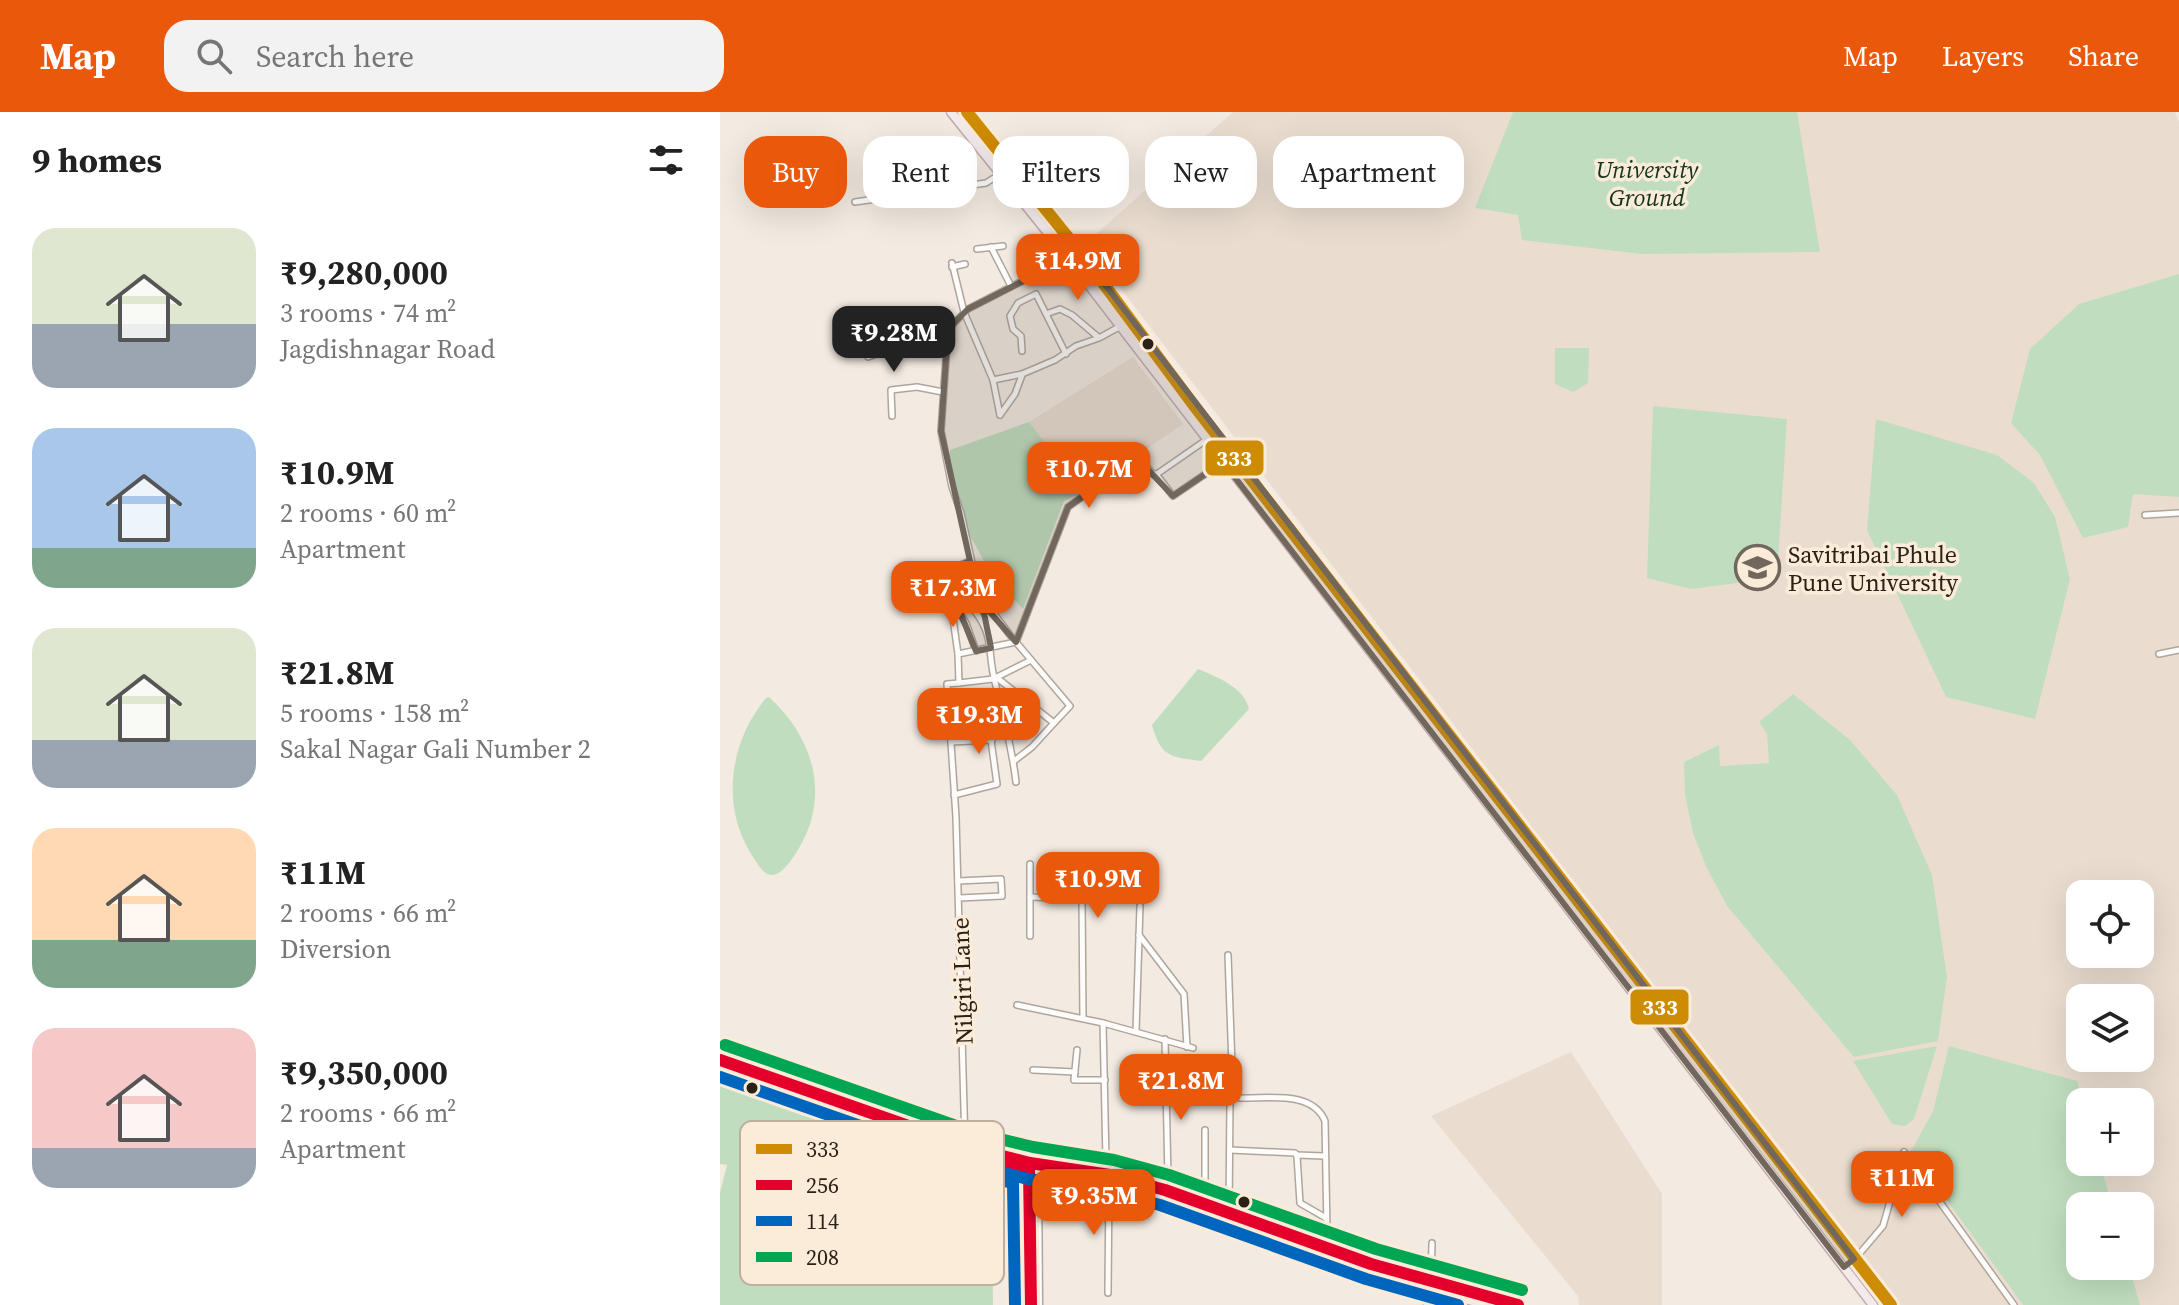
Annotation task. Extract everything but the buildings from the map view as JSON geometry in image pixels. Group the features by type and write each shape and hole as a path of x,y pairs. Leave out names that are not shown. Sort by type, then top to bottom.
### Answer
{"main road":[{"path":"951,112 993,163"},
{"path":"967,112 1080,252 1195,407 1891,1305"},
{"path":"1029,208 1873,1305"},
{"path":"720,1060 762,1081 872,1121"},
{"path":"720,1069 887,1121"},
{"path":"1004,1158 1033,1167"},
{"path":"1004,1160 1106,1178 1205,1204 1429,1286 1518,1305"},
{"path":"1163,1193 1266,1236 1489,1305"},
{"path":"1844,1267 1854,1259"}],"street":[{"path":"855,202 986,183 993,178"},
{"path":"977,249 1003,246"},
{"path":"991,247 1011,286"},
{"path":"868,357 948,329 964,312 1080,252"},
{"path":"965,264 952,265 964,312 993,380 1000,415 1015,394 1022,374"},
{"path":"1022,351 1021,336 1013,329 1010,316 1018,303 1036,294 1066,354"},
{"path":"1046,314 1060,309 1099,338"},
{"path":"993,380 1022,374 1119,327"},
{"path":"948,329 941,431 970,561 982,597 1070,706 1032,747 1014,761"},
{"path":"892,416 891,390 917,387 943,392"},
{"path":"1156,474 1206,440"},
{"path":"1016,642 1068,507 1135,460 1140,460 1156,474 1173,496 1223,462"},
{"path":"2145,515 2179,513"},
{"path":"970,561 949,570 959,683 995,677 1031,660"},
{"path":"982,597 974,610 988,630 1016,782"},
{"path":"951,600 966,623 976,651"},
{"path":"958,654 1016,642"},
{"path":"2159,654 2179,650"},
{"path":"995,677 1054,723"},
{"name":"Nilgiri Lane","path":"959,683 947,684 956,817 964,1121"},
{"path":"954,795 997,784 986,704"},
{"path":"951,742 992,740"},
{"path":"1030,864 1030,936"},
{"path":"958,881 1001,879 1002,896 959,898"},
{"path":"1030,897 1082,899 1083,1018"},
{"path":"1136,1031 1140,906"},
{"path":"1017,1005 1083,1018 1190,1047 1184,994 1139,935"},
{"path":"1228,955 1233,1093 1230,1101 1229,1213"},
{"path":"1103,1023 1108,1293"},
{"path":"1163,1193 1168,1179 1165,1039"},
{"path":"1077,1050 1074,1080 1105,1080"},
{"path":"1033,1070 1075,1072"},
{"path":"1233,1093 1240,1098 1310,1102 1320,1110 1325,1121 1326,1218 1321,1247"},
{"path":"1205,1130 1205,1204"},
{"path":"1230,1150 1324,1156"},
{"path":"1854,1259 1883,1226 1904,1152 2014,1305"},
{"path":"1297,1155 1300,1203 1326,1218"},
{"path":"1031,1305 1033,1167"},
{"path":"1033,1167 1039,1305"},
{"path":"1427,1305 1432,1243"}],"highlighted area":[{"path":"1080,252 1854,1259 1844,1267 1223,462 1173,496 1137,458 1068,507 1016,642 982,603 991,648 976,651 948,583 949,570 970,561 941,431 948,329 968,309"}],"shaded area":[{"name":"Savitribai Phule Pune University","path":"1233,112 2175,112 2179,122 2179,1305 1897,1305 1086,243 1129,208 1145,190 1145,208 1257,208 1257,136 1206,136"},
{"path":"1133,357 1183,424 1083,492 1029,422"},
{"path":"1571,1052 1662,1194 1662,1305 1579,1305 1578,1296 1431,1116"}],"green space":[{"name":"University Ground","path":"1513,112 1797,112 1820,252 1642,254 1522,240 1518,215 1475,208"},
{"path":"2179,274 2179,497 2133,494 2128,527 2083,538 2040,455 2011,423 2030,349 2079,304"},
{"path":"1555,348 1589,348 1588,383 1573,392 1555,384"},
{"path":"1653,406 1787,419 1777,578 1691,589 1647,578"},
{"path":"1876,419 1997,455 2034,483 2055,517 2070,579 2035,719 1946,697 1867,530"},
{"path":"1029,422 1083,492 1064,501 1023,609 992,575 969,534 948,468 950,450"},
{"path":"1198,669 1236,689 1249,709 1201,761 1168,754 1159,744 1152,725"},
{"path":"1793,694 1850,740 1897,795 1932,875 1947,977 1938,1041 1854,1057 1727,906 1706,866 1693,833 1685,794 1684,762 1719,745 1720,766 1769,763 1767,734 1759,722"},
{"path":"769,697 798,732 808,752 815,793 813,814 806,835 788,865 772,875 760,867 744,841 733,799 733,778 743,736 753,716"},
{"path":"1937,1046 1914,1119 1905,1126 1892,1124 1853,1061"},
{"path":"1949,1046 2077,1081 2079,1088 2066,1088 2066,1176 2104,1176 2108,1192 2066,1192 2066,1280 2133,1280 2140,1305 2023,1305 1911,1151 1933,1111"},
{"path":"720,1082 830,1121 740,1121 740,1285 993,1285 993,1305 720,1305 720,1193 727,1165 720,1164"}],"transit line":[{"name":"333","path":"967,112 1080,252 1195,407 1891,1305"},
{"name":"208","path":"725,1045 942,1121"},
{"name":"256","path":"720,1060 894,1121"},
{"name":"114","path":"720,1077 846,1121"},
{"name":"208","path":"1004,1140 1114,1160 1169,1175 1376,1249 1522,1290"},
{"name":"256","path":"1004,1156 1110,1175 1165,1190 1371,1264 1518,1305"},
{"name":"256","path":"1008,1165 1029,1170 1031,1305"},
{"name":"114","path":"1004,1173 1107,1191 1160,1205 1366,1279 1458,1305"},
{"name":"114","path":"1004,1181 1013,1183 1015,1305"}],"place":[{"name":"Savitribai Phule Pune University","path":"1757,568"}]}
